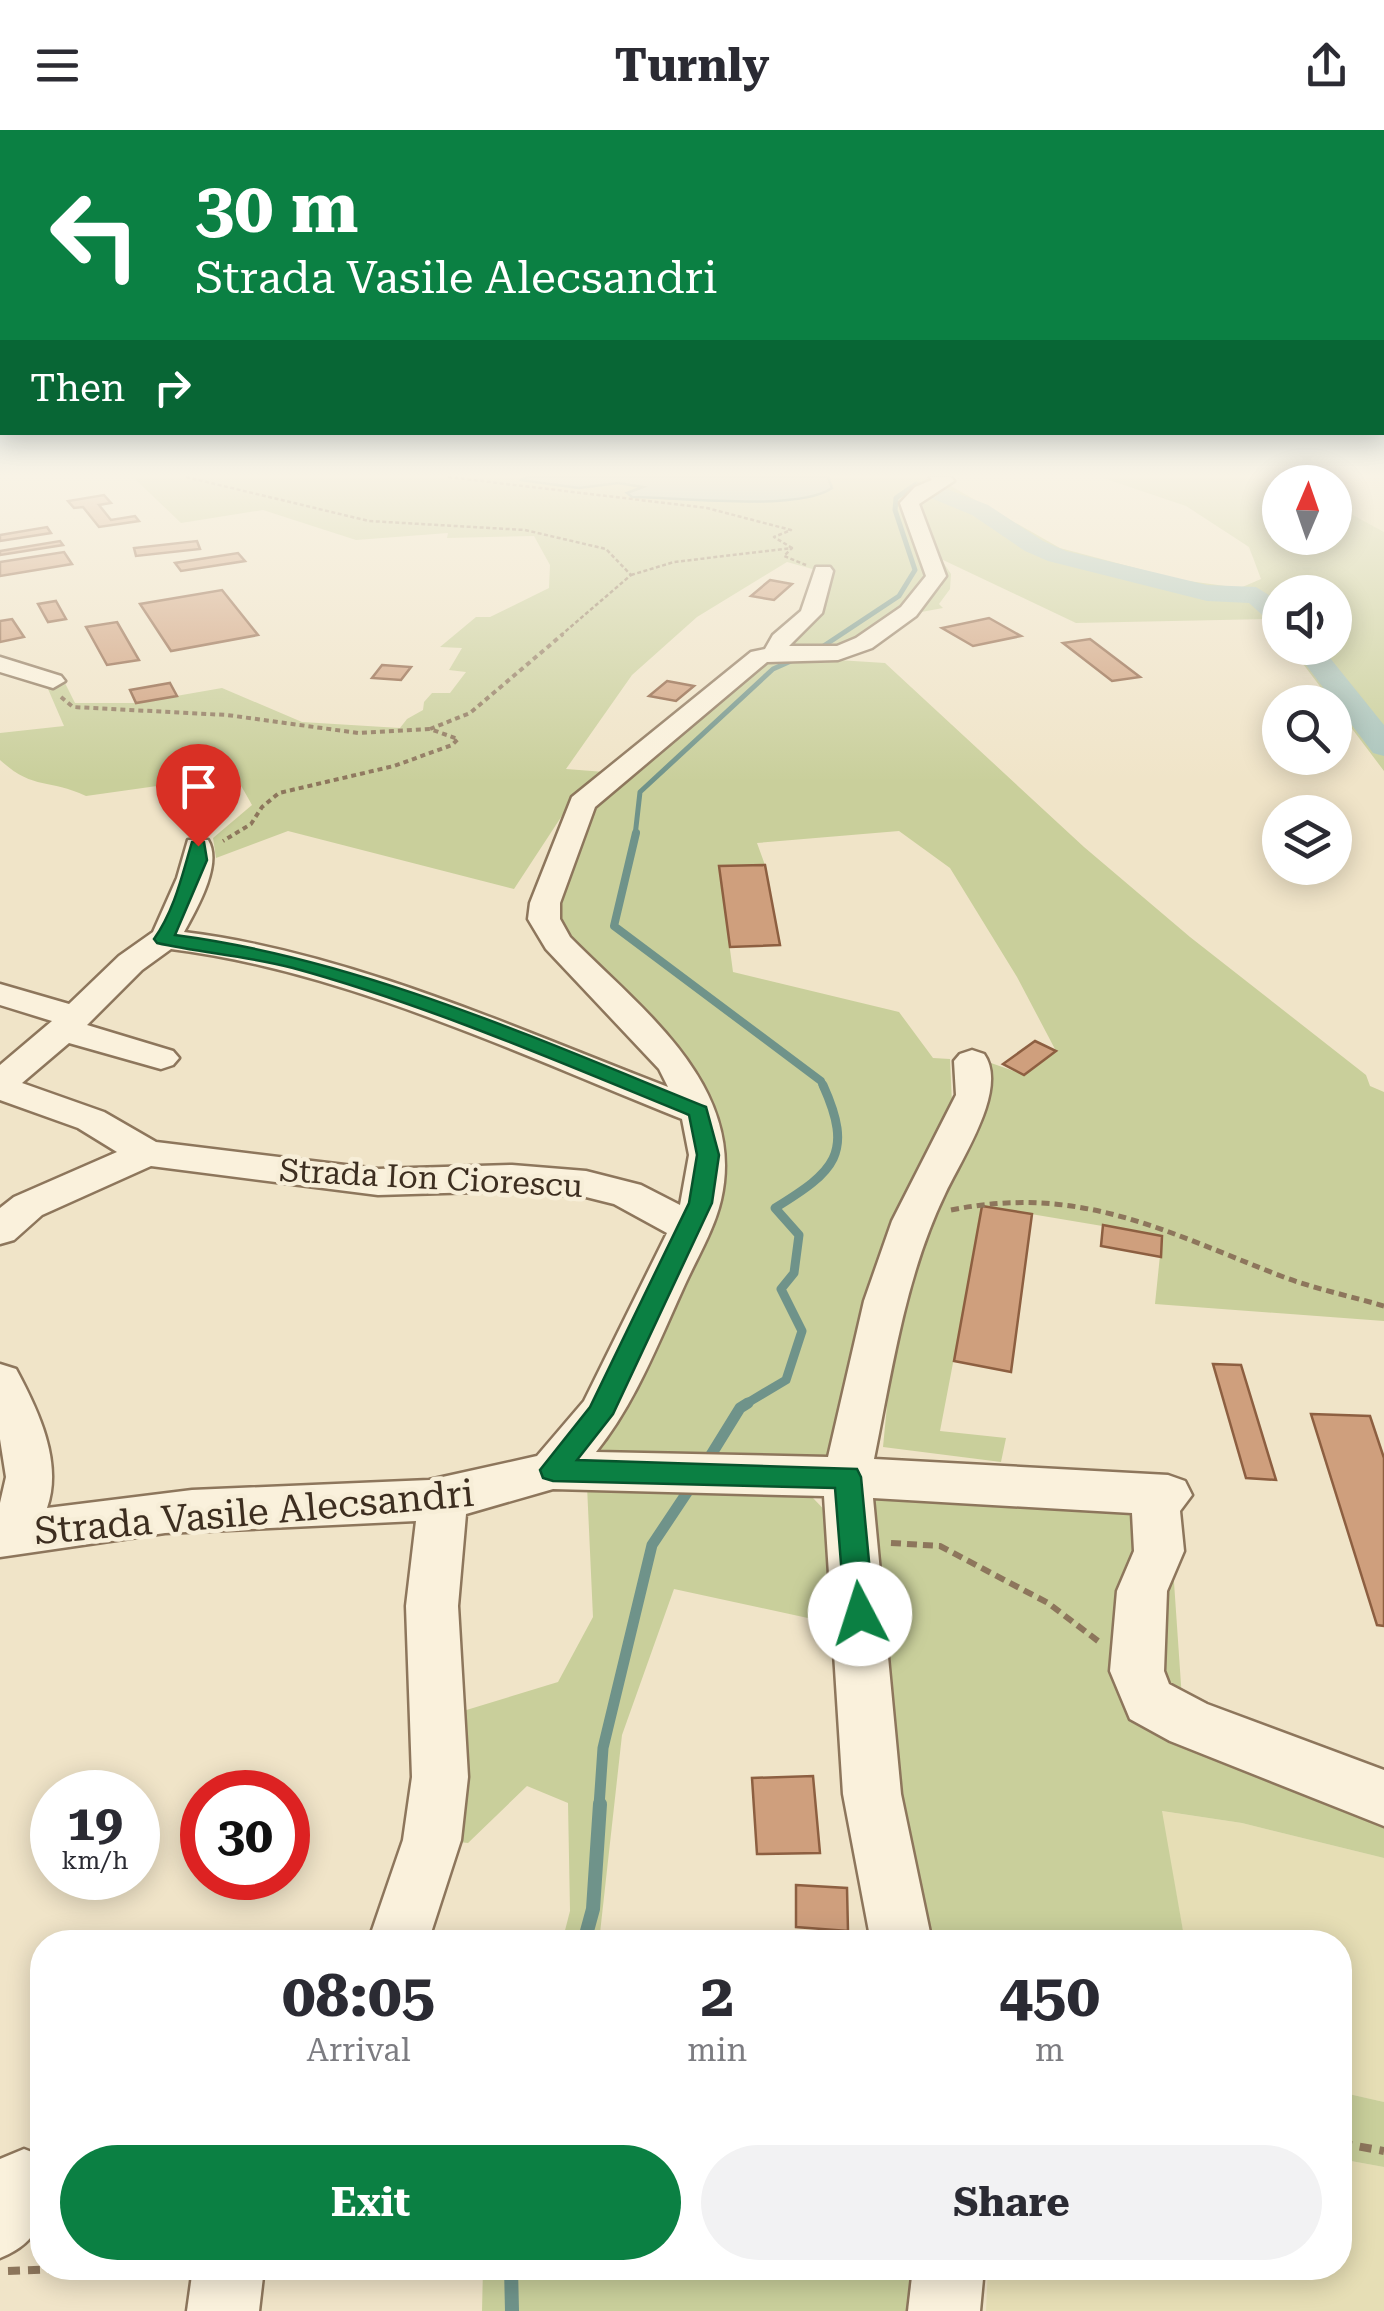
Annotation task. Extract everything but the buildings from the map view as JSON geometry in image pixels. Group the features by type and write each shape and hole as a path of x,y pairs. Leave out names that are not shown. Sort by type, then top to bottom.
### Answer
{"street":[{"path":"795,653 781,640 812,614 821,579"},
{"name":"Strada Vasile Alecsandri","path":"553,1470 600,1414 700,1203 708,1155 699,1112 675,1064 556,942 544,918 545,903 582,803 759,657 844,652 904,616 932,588 935,579"},
{"path":"0,664 53,682"},
{"path":"0,1084 47,1047 68,1021 128,964 163,939 175,922 199,848"},
{"path":"163,939 230,948 301,965 506,1034 699,1112"},
{"path":"0,994 68,1021 77,1034 161,1058"},
{"path":"899,1930 872,1794 849,1502 885,1301 912,1221 974,1094 972,1062"},
{"name":"Strada Ion Ciorescu","path":"0,1084 117,1132 147,1153 378,1182 512,1178 586,1184 626,1194 689,1227"},
{"path":"0,1230 28,1206 147,1153"},
{"name":"Strada Vasile Alecsandri","path":"0,1382 30,1452 32,1474 31,1488 6,1535"},
{"name":"Strada Vasile Alecsandri","path":"6,1535 191,1510 443,1501 509,1487 553,1470 726,1472 849,1502 1161,1495 1159,1551 1142,1592 1137,1672"},
{"path":"402,1930 432,1840 440,1777 432,1606 443,1501"},
{"path":"1137,1672 1149,1701 1190,1724 1384,1798"},
{"path":"223,2311 227,2280"},
{"path":"944,2311 948,2280"}],"path":[{"path":"430,729 470,712 626,579"},
{"path":"53,682 65,704 73,707 228,715 358,733 430,729 458,739 452,745 394,766 279,793 262,807 252,824 228,839 199,848"},
{"path":"912,1221 972,1204 1049,1198 1149,1222 1285,1278 1384,1306"},
{"path":"849,1502 892,1544 940,1546 1048,1604 1137,1672"},
{"path":"1352,2145 1384,2151"},
{"path":"0,2271 30,2270"}],"shaded area":[{"path":"1161,1811 1242,1823 1384,1858 1384,2102 1352,2095 1352,1930 1183,1930"},
{"path":"1352,2161 1384,2167 1384,2311 986,2311 987,2280 1352,2280"}],"green space":[{"path":"549,579 760,579 697,617 632,675 566,769 605,772 569,805 514,889 288,831 216,858 213,838 252,805 235,775 86,796 22,776 0,760 0,733 64,726 45,682 63,679 75,703 136,703 222,688 302,722 400,728 423,710 432,693 450,693 466,672 449,670 462,648 440,647 476,617 490,617 549,588"},
{"path":"816,579 926,579 913,602 849,644 831,648 786,645 817,615"},
{"path":"942,579 951,579 950,589 939,604 943,608 916,613 942,586"},
{"path":"983,579 1176,579 1240,588 1262,579 1262,619 1076,623"},
{"path":"1352,579 1384,579 1384,771 1352,729 1352,685 1319,685 1304,665 1352,665"},
{"path":"775,659 885,663 1084,847 1190,937 1366,1075 1370,1086 1384,1092 1384,1321 1155,1304 1162,1236 983,1206 940,1431 1006,1438 1001,1462 883,1447 893,1344 919,1243 989,1099 991,1063 1025,1075 1056,1051 1017,977 950,868 899,831 757,843 765,865 719,867 733,972 899,1012 933,1058 950,1059 952,1103 898,1221 840,1467 587,1460 717,1137 698,1072 583,956 560,917 558,896 590,813 610,787 733,687"},
{"path":"587,1486 789,1489 813,1498 835,1521 849,1627 674,1589 622,1735 600,1930 565,1930 570,1911 568,1803 527,1786 468,1843 450,1841 450,1715 558,1682 593,1617"},
{"path":"878,1493 1169,1509 1182,1699 1384,1780 1384,1858 1242,1823 1162,1811 1183,1930 922,1930 884,1802 859,1502"},
{"path":"1352,2095 1384,2102 1384,2167 1352,2161"},
{"path":"483,2280 932,2280 928,2311 482,2311"}],"waterway":[{"path":"819,649 899,596 910,579"},
{"path":"1149,579 1207,593 1256,595 1262,600"},
{"path":"635,836 640,792 773,669 800,657"},
{"path":"1320,665 1384,746"},
{"path":"636,833 614,926 821,1081 824,1088"},
{"path":"744,1405 786,1380 802,1331 781,1289 794,1273 799,1235 775,1208 812,1183 833,1158 837,1128 823,1085"},
{"path":"706,1463 740,1408 748,1403"},
{"path":"599,1806 603,1748 652,1545 692,1485"},
{"path":"587,1930 593,1909 600,1804"},
{"path":"511,2280 512,2311"}],"route":[{"path":"198,846 199,860 175,922 163,939 230,948 301,965 506,1034 699,1112 708,1155 700,1203 600,1414 553,1470 847,1477 860,1614"}]}
